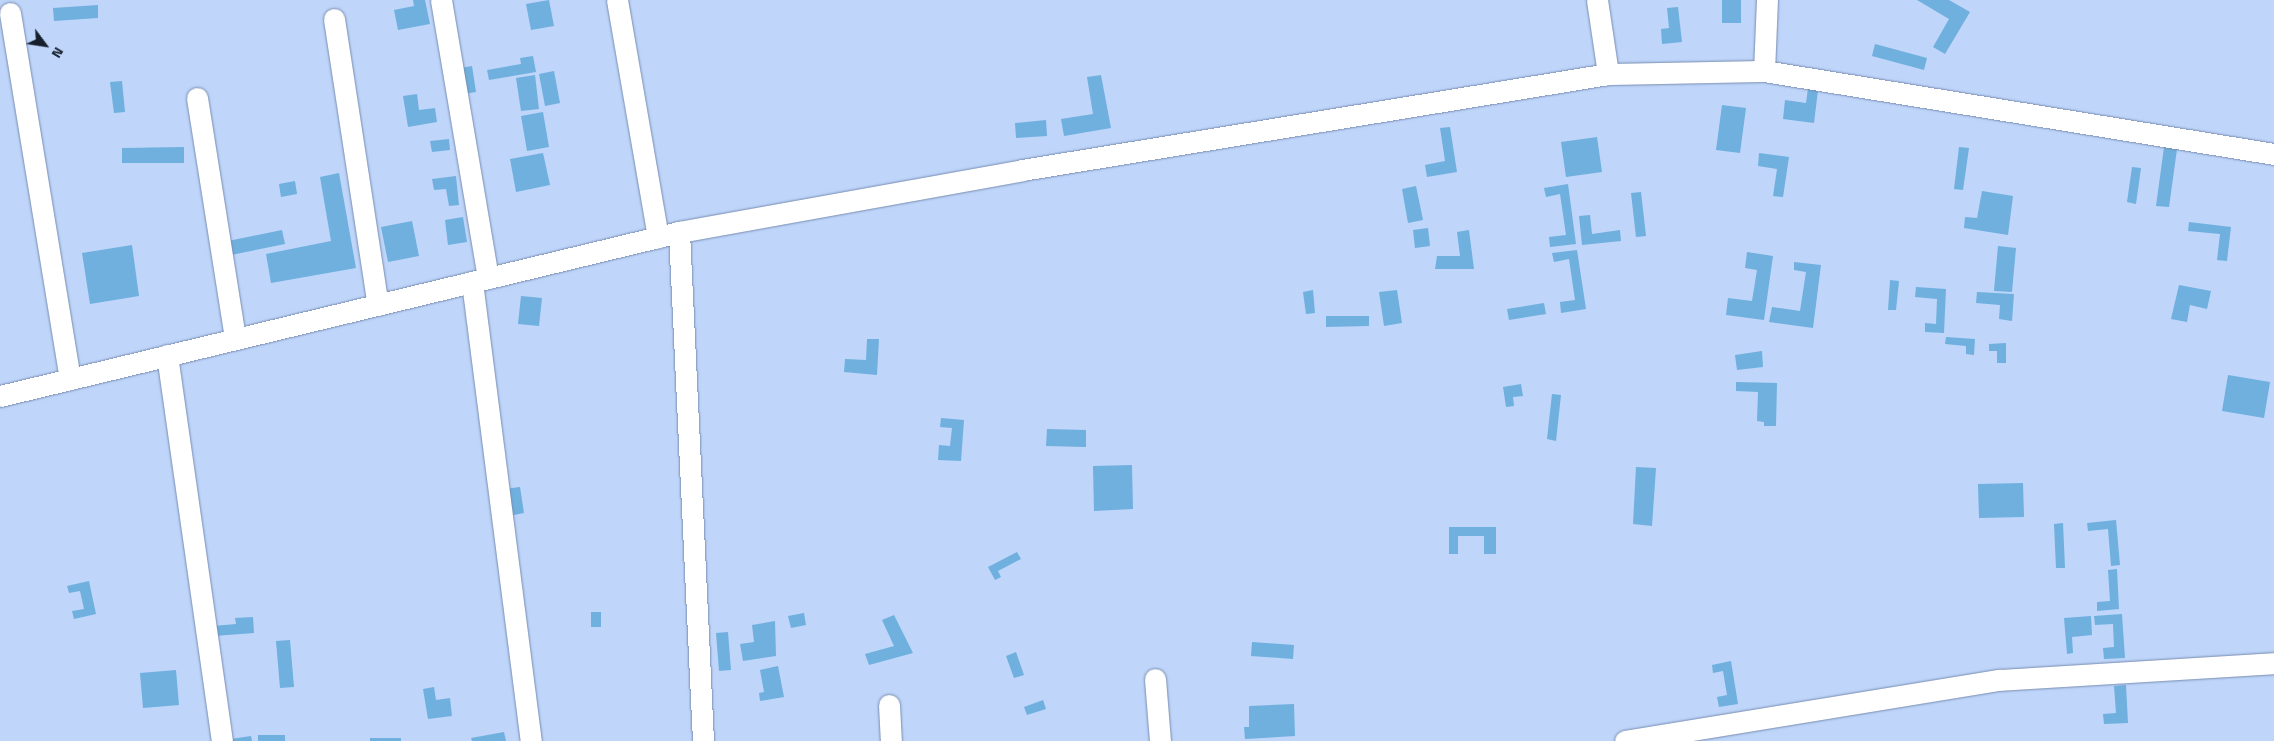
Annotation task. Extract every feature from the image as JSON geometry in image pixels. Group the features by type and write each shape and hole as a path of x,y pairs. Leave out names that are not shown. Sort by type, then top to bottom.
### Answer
{"street":[{"path":"441,0 480,280 531,741"},
{"path":"617,0 658,237"},
{"path":"1597,0 1608,74"},
{"path":"1764,71 1767,0"},
{"path":"10,13 70,379"},
{"path":"334,19 378,305"},
{"path":"0,396 679,232 1022,170 1608,74 1764,71 2274,154"},
{"path":"197,98 235,339"},
{"path":"679,232 703,741"},
{"path":"167,355 222,741"},
{"path":"1624,741 1999,680 2274,663"},
{"path":"1155,679 1160,741"},
{"path":"889,705 891,741"}],"building":[{"path":"413,0 425,0 430,24 398,30 394,10 414,6"},
{"path":"549,0 554,26 531,30 526,4"},
{"path":"1722,0 1741,0 1741,23 1722,23"},
{"path":"1917,0 1949,0 1970,12 1945,54 1933,47 1949,19"},
{"path":"98,5 98,18 54,21 53,8"},
{"path":"1678,7 1682,42 1662,44 1661,29 1669,28 1667,8"},
{"path":"1875,44 1927,58 1924,70 1872,56"},
{"path":"533,56 536,72 489,80 487,70 521,64 520,58"},
{"path":"472,66 476,92 464,94 460,68"},
{"path":"554,71 560,103 545,106 539,74"},
{"path":"535,75 539,109 521,111 516,78"},
{"path":"1101,75 1111,128 1064,136 1061,119 1093,114 1087,77"},
{"path":"122,81 125,112 114,113 110,82"},
{"path":"1809,81 1819,82 1814,123 1783,119 1785,100 1806,103"},
{"path":"417,94 419,110 435,108 437,122 408,127 403,96"},
{"path":"1722,105 1746,108 1740,153 1716,150"},
{"path":"543,112 549,147 527,151 521,116"},
{"path":"1046,120 1047,136 1016,138 1015,123"},
{"path":"1450,127 1457,172 1427,177 1425,165 1445,161 1440,128"},
{"path":"1597,137 1602,172 1566,177 1561,142"},
{"path":"449,139 450,150 432,152 430,141"},
{"path":"2165,140 2178,142 2169,207 2156,206"},
{"path":"184,147 184,163 122,163 122,148"},
{"path":"1959,147 1969,148 1963,190 1954,189"},
{"path":"543,153 550,185 516,192 510,159"},
{"path":"1759,153 1789,157 1783,197 1773,196 1777,169 1758,166"},
{"path":"2132,167 2141,168 2136,204 2127,202"},
{"path":"339,173 356,268 271,283 266,254 331,241 320,177"},
{"path":"456,176 459,205 449,206 446,189 434,190 432,179"},
{"path":"295,181 297,194 281,197 279,184"},
{"path":"1568,184 1576,244 1550,247 1549,237 1566,235 1560,194 1546,197 1544,188"},
{"path":"1416,186 1423,220 1408,223 1402,189"},
{"path":"1982,191 2013,196 2008,235 1964,228 1965,217 1977,218"},
{"path":"1641,192 1646,236 1636,237 1631,193"},
{"path":"1590,215 1592,234 1620,230 1621,241 1582,245 1579,216"},
{"path":"463,217 467,242 448,245 445,220"},
{"path":"412,221 419,256 388,262 381,227"},
{"path":"2189,222 2231,227 2227,261 2217,260 2220,234 2188,231"},
{"path":"1428,228 1430,246 1415,248 1413,230"},
{"path":"282,230 285,244 226,256 223,242"},
{"path":"1469,230 1474,269 1435,269 1437,256 1460,256 1457,232"},
{"path":"132,245 139,296 90,304 82,253"},
{"path":"1998,246 2016,248 2012,292 1994,291"},
{"path":"1577,250 1586,309 1561,313 1560,302 1575,300 1569,259 1554,262 1552,253"},
{"path":"1747,252 1773,256 1764,320 1726,315 1728,298 1752,301 1757,270 1745,268"},
{"path":"1794,262 1821,265 1813,328 1769,322 1772,307 1800,311 1806,272 1794,270"},
{"path":"1890,280 1899,281 1896,310 1888,310"},
{"path":"2179,285 2211,291 2207,309 2190,305 2187,322 2171,319"},
{"path":"1916,287 1946,289 1944,333 1925,332 1925,323 1936,324 1937,299 1915,297"},
{"path":"1313,290 1315,313 1306,314 1303,292"},
{"path":"1397,290 1402,323 1384,326 1379,292"},
{"path":"1977,292 2014,294 2012,321 1999,319 2000,305 1976,303"},
{"path":"521,296 542,298 539,326 518,324"},
{"path":"1544,303 1546,314 1509,320 1507,309"},
{"path":"1326,316 1369,316 1369,326 1326,327"},
{"path":"1946,337 1975,339 1974,355 1966,354 1966,346 1945,344"},
{"path":"867,339 879,339 877,375 844,372 845,359 866,360"},
{"path":"2006,343 2006,363 1997,363 1997,351 1989,351 1989,344"},
{"path":"1762,351 1763,367 1737,370 1735,355"},
{"path":"2228,375 2270,382 2264,418 2222,411"},
{"path":"1736,382 1777,383 1776,426 1764,426 1764,422 1757,421 1758,392 1736,391"},
{"path":"1521,384 1523,396 1513,397 1514,406 1506,407 1503,387"},
{"path":"1552,394 1561,395 1556,441 1547,439"},
{"path":"941,418 964,420 961,461 938,460 939,445 950,446 952,428 940,427"},
{"path":"1047,429 1086,430 1086,447 1046,446"},
{"path":"1132,465 1133,509 1094,511 1093,466"},
{"path":"1636,467 1656,468 1652,526 1633,524"},
{"path":"2023,483 2024,517 1979,518 1978,484"},
{"path":"520,487 524,513 509,516 505,489"},
{"path":"2116,520 2120,565 2111,566 2108,529 2088,531 2087,523"},
{"path":"2063,523 2065,568 2056,568 2054,524"},
{"path":"1449,527 1496,527 1496,554 1484,554 1484,536 1458,536 1458,554 1449,554"},
{"path":"1017,552 1021,559 998,571 1001,577 995,580 988,567"},
{"path":"2117,569 2119,609 2097,611 2097,602 2110,601 2108,570"},
{"path":"89,581 96,614 74,619 72,611 84,609 80,591 69,593 67,586"},
{"path":"591,612 601,612 601,627 591,627"},
{"path":"804,613 806,625 791,628 788,616"},
{"path":"2122,614 2125,658 2104,659 2103,648 2114,647 2113,624 2095,625 2094,616"},
{"path":"894,615 913,653 869,665 865,654 894,646 882,620"},
{"path":"2091,616 2092,635 2072,637 2073,653 2067,654 2064,618"},
{"path":"253,617 254,633 214,636 213,626 236,624 235,618"},
{"path":"775,621 776,656 743,661 740,644 754,642 752,625"},
{"path":"728,632 731,670 719,671 716,633"},
{"path":"290,640 294,687 280,688 276,641"},
{"path":"1252,642 1294,645 1293,659 1251,656"},
{"path":"1016,652 1024,675 1014,678 1006,656"},
{"path":"1731,661 1738,704 1719,707 1717,697 1727,695 1723,671 1713,673 1712,665"},
{"path":"778,666 784,697 760,701 759,693 764,692 760,670"},
{"path":"176,670 179,705 143,708 140,673"},
{"path":"2126,685 2128,723 2104,724 2103,714 2116,713 2114,686"},
{"path":"434,687 436,700 450,698 452,716 428,719 423,689"},
{"path":"1043,700 1046,709 1027,715 1024,707"},
{"path":"1294,704 1295,736 1245,739 1244,727 1249,727 1249,706"},
{"path":"504,732 506,741 472,741 471,738"},
{"path":"258,735 285,735 285,741 258,741"},
{"path":"251,736 252,741 231,741 231,739"},
{"path":"370,738 401,738 401,741 370,741"}]}
